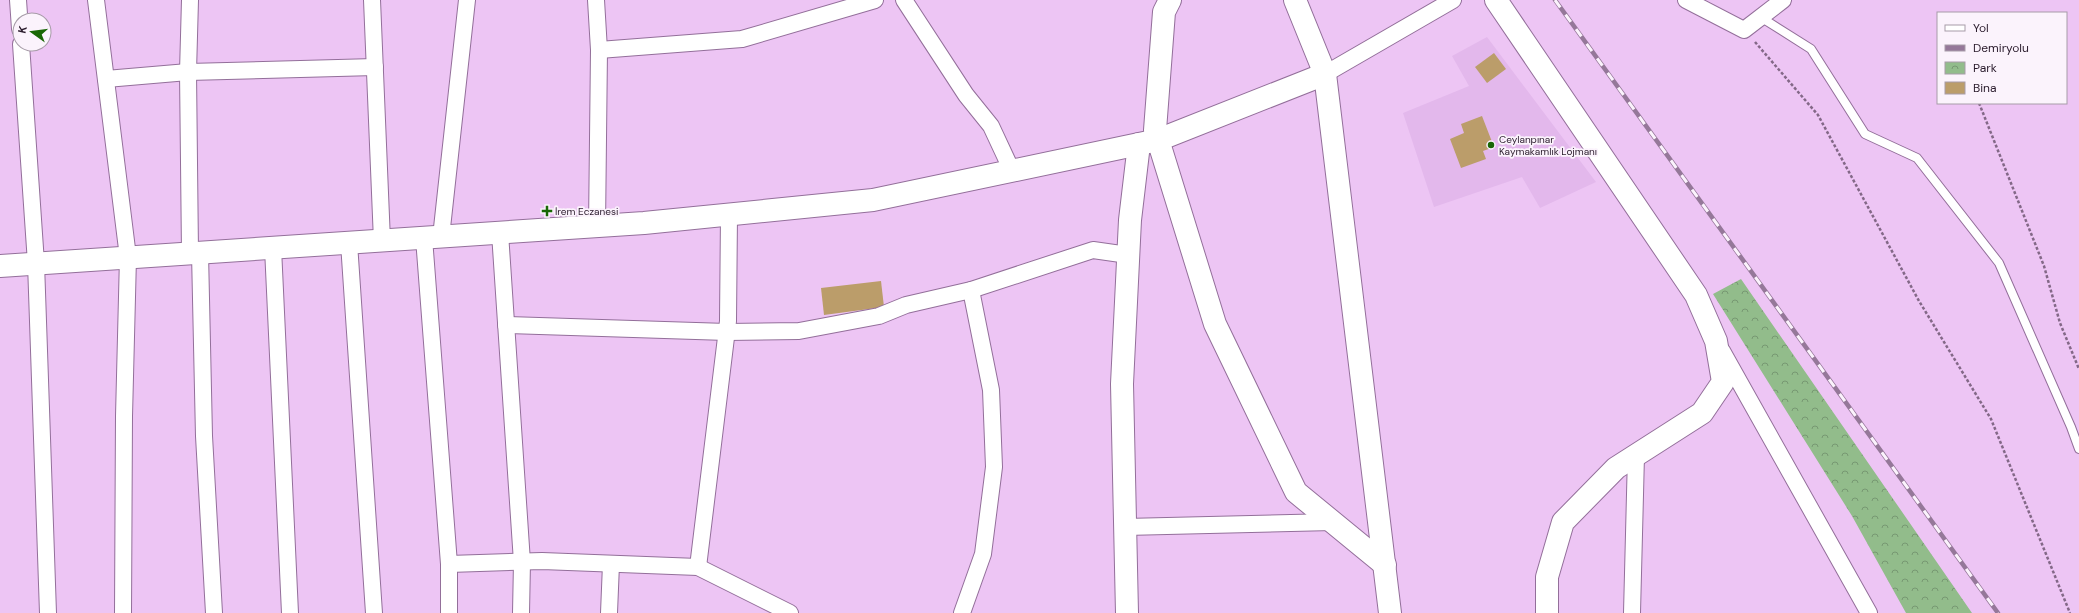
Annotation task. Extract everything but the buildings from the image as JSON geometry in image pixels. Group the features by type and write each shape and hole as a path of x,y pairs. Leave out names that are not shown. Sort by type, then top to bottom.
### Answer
{"street":[{"path":"18,0 19,12"},
{"path":"96,0 128,257 124,416 123,613"},
{"path":"190,0 188,72 195,253 214,613"},
{"path":"372,0 382,241"},
{"path":"449,613 449,564 433,237 467,0"},
{"path":"596,0 599,50 597,227"},
{"path":"904,0 966,95 991,126 1012,171"},
{"path":"1127,613 1122,384 1130,220 1149,142 1155,130 1164,12 1170,0"},
{"path":"1295,0 1325,74 1386,565 1390,613"},
{"path":"0,266 597,227 873,200 1149,142 1325,74 1453,0"},
{"path":"1496,0 1696,295 1716,342 1869,613"},
{"path":"1686,0 1744,30 1762,18 1783,0"},
{"path":"599,50 742,39 865,1"},
{"path":"22,52 36,263 48,613"},
{"path":"106,79 188,72 374,67"},
{"path":"1149,142 1215,324 1296,492 1386,565"},
{"path":"698,567 726,332 729,215"},
{"path":"500,233 522,562 521,613"},
{"path":"349,243 374,613"},
{"path":"273,248 290,613"},
{"path":"506,325 726,332 799,331 880,316 906,305 971,290 1093,250 1128,255"},
{"path":"962,613 983,554 994,467 991,390 971,290"},
{"path":"1547,613 1548,577 1563,522 1616,468 1702,413 1723,382 1716,342"},
{"path":"1632,613 1636,455"},
{"path":"1125,527 1333,522"},
{"path":"449,564 522,562 698,567 763,606 790,613"},
{"path":"609,613 611,564"}],"lane":[{"path":"1762,18 1811,49 1865,134 1917,158 1999,263 2071,426 2079,449"}],"path":[{"path":"1744,30 1818,115 1919,301 1991,419 2070,613"},
{"path":"1979,104 2044,266 2060,323 2079,369"}],"shaded area":[{"name":"Ceylanpınar Kaymakamlık Lojmanı","path":"1487,37 1596,182 1540,208 1522,177 1434,207 1403,113 1469,86 1452,56"}],"green space":[{"path":"1741,279 1972,613 1906,613 1852,516 1713,294"}],"railway":[{"path":"1555,0 1998,613"}],"place":[{"name":"Ceylanpınar Kaymakamlık Lojmanı","path":"1491,145"},
{"name":"İrem Eczanesi","path":"547,211"}]}
